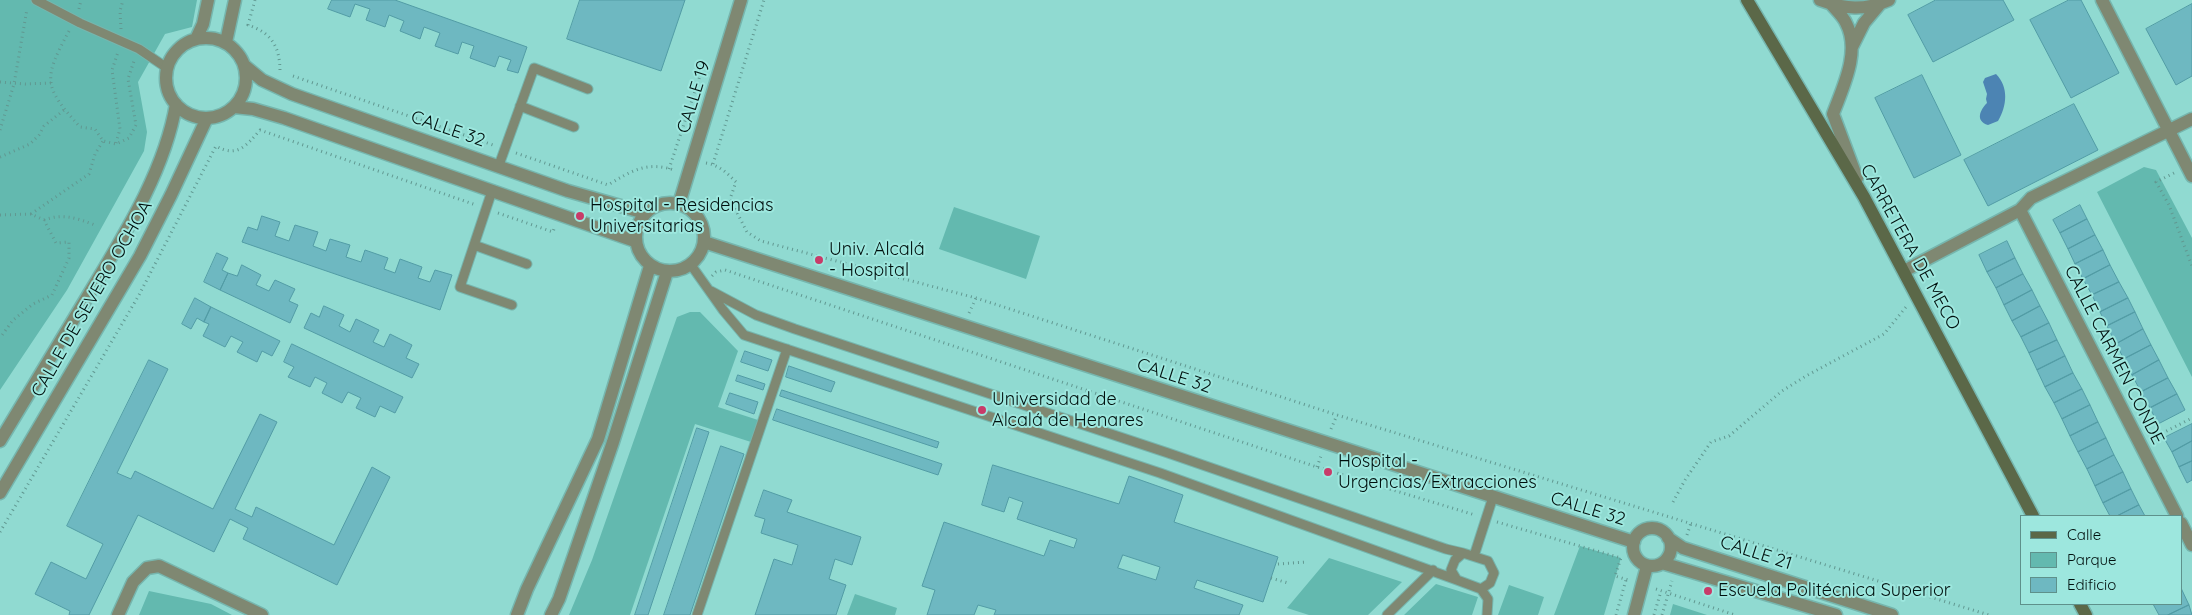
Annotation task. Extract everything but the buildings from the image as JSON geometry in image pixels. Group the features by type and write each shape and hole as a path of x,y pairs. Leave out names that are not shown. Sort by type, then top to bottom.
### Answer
{"street":[{"path":"196,39 208,0"},
{"path":"226,42 235,0"},
{"name":"CALLE 19","path":"679,204 741,0"},
{"name":"CARRETERA DE MECO","path":"1747,0 1864,196 2032,515"},
{"path":"2102,0 2190,171"},
{"path":"1826,2 1846,23 1852,47"},
{"path":"1826,2 1855,9 1884,2"},
{"path":"1864,196 1833,114 1846,82 1852,47 1864,23 1884,2"},
{"path":"217,38 226,42 235,48 245,66 246,88 241,98 226,113 207,118 195,117 184,112 169,94 166,81 167,68 178,49 196,39 217,38"},
{"name":"CALLE 32","path":"245,66 262,80 292,94 499,165 568,191 645,213"},
{"name":"CALLE DE SEVERO OCHOA","path":"0,441 124,234 149,185 170,131 176,104"},
{"path":"234,107 253,109 284,118 635,241"},
{"name":"CALLE DE SEVERO OCHOA","path":"0,493 140,256 207,118"},
{"path":"1904,271 2020,210 2031,198 2192,119"},
{"path":"661,204 679,204 688,208 701,222 704,242 697,258 691,265 683,269 667,272 650,266 643,259 635,241 635,231 645,213 661,204"},
{"name":"CALLE CARMEN CONDE","path":"2020,210 2176,515"},
{"name":"CALLE 32","path":"704,242 1634,542"},
{"path":"517,615 527,589 598,438 650,266"},
{"path":"551,615 613,442 667,272"},
{"path":"2182,525 2192,545"},
{"path":"1657,529 1668,538 1670,552 1662,563 1648,566 1636,557 1634,542 1643,531 1657,529"},
{"name":"CALLE 21","path":"1668,538 1683,548 1892,615"},
{"name":"CALLE 21","path":"1662,563 1836,615"},
{"path":"118,615 133,582 147,568 159,566 262,615"},
{"path":"1634,615 1648,566"}],"lane":[{"path":"36,0 74,20 139,49 167,68"},
{"path":"499,165 534,68 588,89"},
{"path":"520,106 574,127"},
{"path":"492,190 460,287 512,305"},
{"path":"474,245 527,264"},
{"path":"691,265 723,310 744,335 1196,485 1433,570 1481,589 1488,599 1488,614"},
{"path":"707,286 756,315 779,324 1488,561 1494,573 1490,583 1481,589"},
{"path":"698,615 787,349"},
{"path":"1474,556 1493,497"},
{"path":"1457,580 1452,570 1455,560 1463,553"},
{"path":"1387,615 1433,570"}],"path":[{"path":"0,130 14,84 29,0"},
{"path":"116,144 120,129 112,70 122,42 120,11 123,0"},
{"path":"255,0 248,25 263,30 278,50 280,72 608,185 637,169 658,166 688,176"},
{"path":"713,164 764,0"},
{"path":"74,20 59,49 50,73 52,91 64,110 80,128 95,129 104,141 116,144 129,138 136,125 128,79 139,49"},
{"path":"670,169 704,66"},
{"path":"0,82 14,84 51,83"},
{"path":"0,157 30,144 39,135 44,126 64,110"},
{"path":"0,532 139,295 216,146 226,152 235,151 250,142 260,130 553,232 558,214"},
{"path":"31,214 89,174 95,154 104,141"},
{"path":"693,161 713,164 725,171 736,182 730,199 747,232 761,241 976,298 1337,415 1989,615"},
{"path":"2190,171 2156,182 2169,205 2192,266"},
{"path":"0,215 31,214 44,220 56,243 69,242 69,258 52,294 33,304 13,320 0,338"},
{"path":"44,220 57,215 79,219 95,225"},
{"path":"707,286 716,272 725,270 1308,464 1621,558 1615,576 1735,615"},
{"path":"1673,502 1685,480 1711,442 1729,436 1782,392 1806,376 1884,334 1908,305"},
{"path":"2140,445 2192,418"},
{"path":"1278,564 1306,562"},
{"path":"1271,578 1288,583"},
{"path":"1616,615 1626,580"},
{"path":"1654,615 1661,591"}],"green space":[{"path":"0,0 197,0 192,27 165,34 138,82 147,132 144,151 67,290 0,390"},
{"path":"2144,167 2156,170 2192,238 2192,377 2097,192"},
{"path":"954,207 1040,236 1026,279 939,249"},
{"path":"690,312 700,312 738,351 718,407 758,420 751,442 695,424 630,615 569,615 592,560 677,317"},
{"path":"1580,546 1621,558 1604,615 1554,615"},
{"path":"1329,558 1402,582 1368,615 1309,615 1287,608"},
{"path":"1436,584 1478,597 1472,615 1404,615"},
{"path":"1509,585 1544,597 1538,615 1498,615"},
{"path":"149,591 211,604 232,615 139,615"},
{"path":"855,594 897,608 895,615 847,615"},
{"path":"1673,604 1707,615 1670,615"}],"water":[{"path":"1996,74 2005,91 2005,103 1998,121 1988,125 1981,121 1980,118 1982,109 1987,103 1987,94 1983,82 1985,78"}],"place":[{"name":"Hospital - Residencias Universitarias","path":"580,216"},
{"name":"Univ. Alcalá - Hospital","path":"819,260"},
{"name":"Universidad de Alcalá de Henares","path":"982,410"},
{"name":"Hospital - Urgencias/Extracciones","path":"1328,472"},
{"name":"Escuela Politécnica Superior","path":"1708,591"}]}
